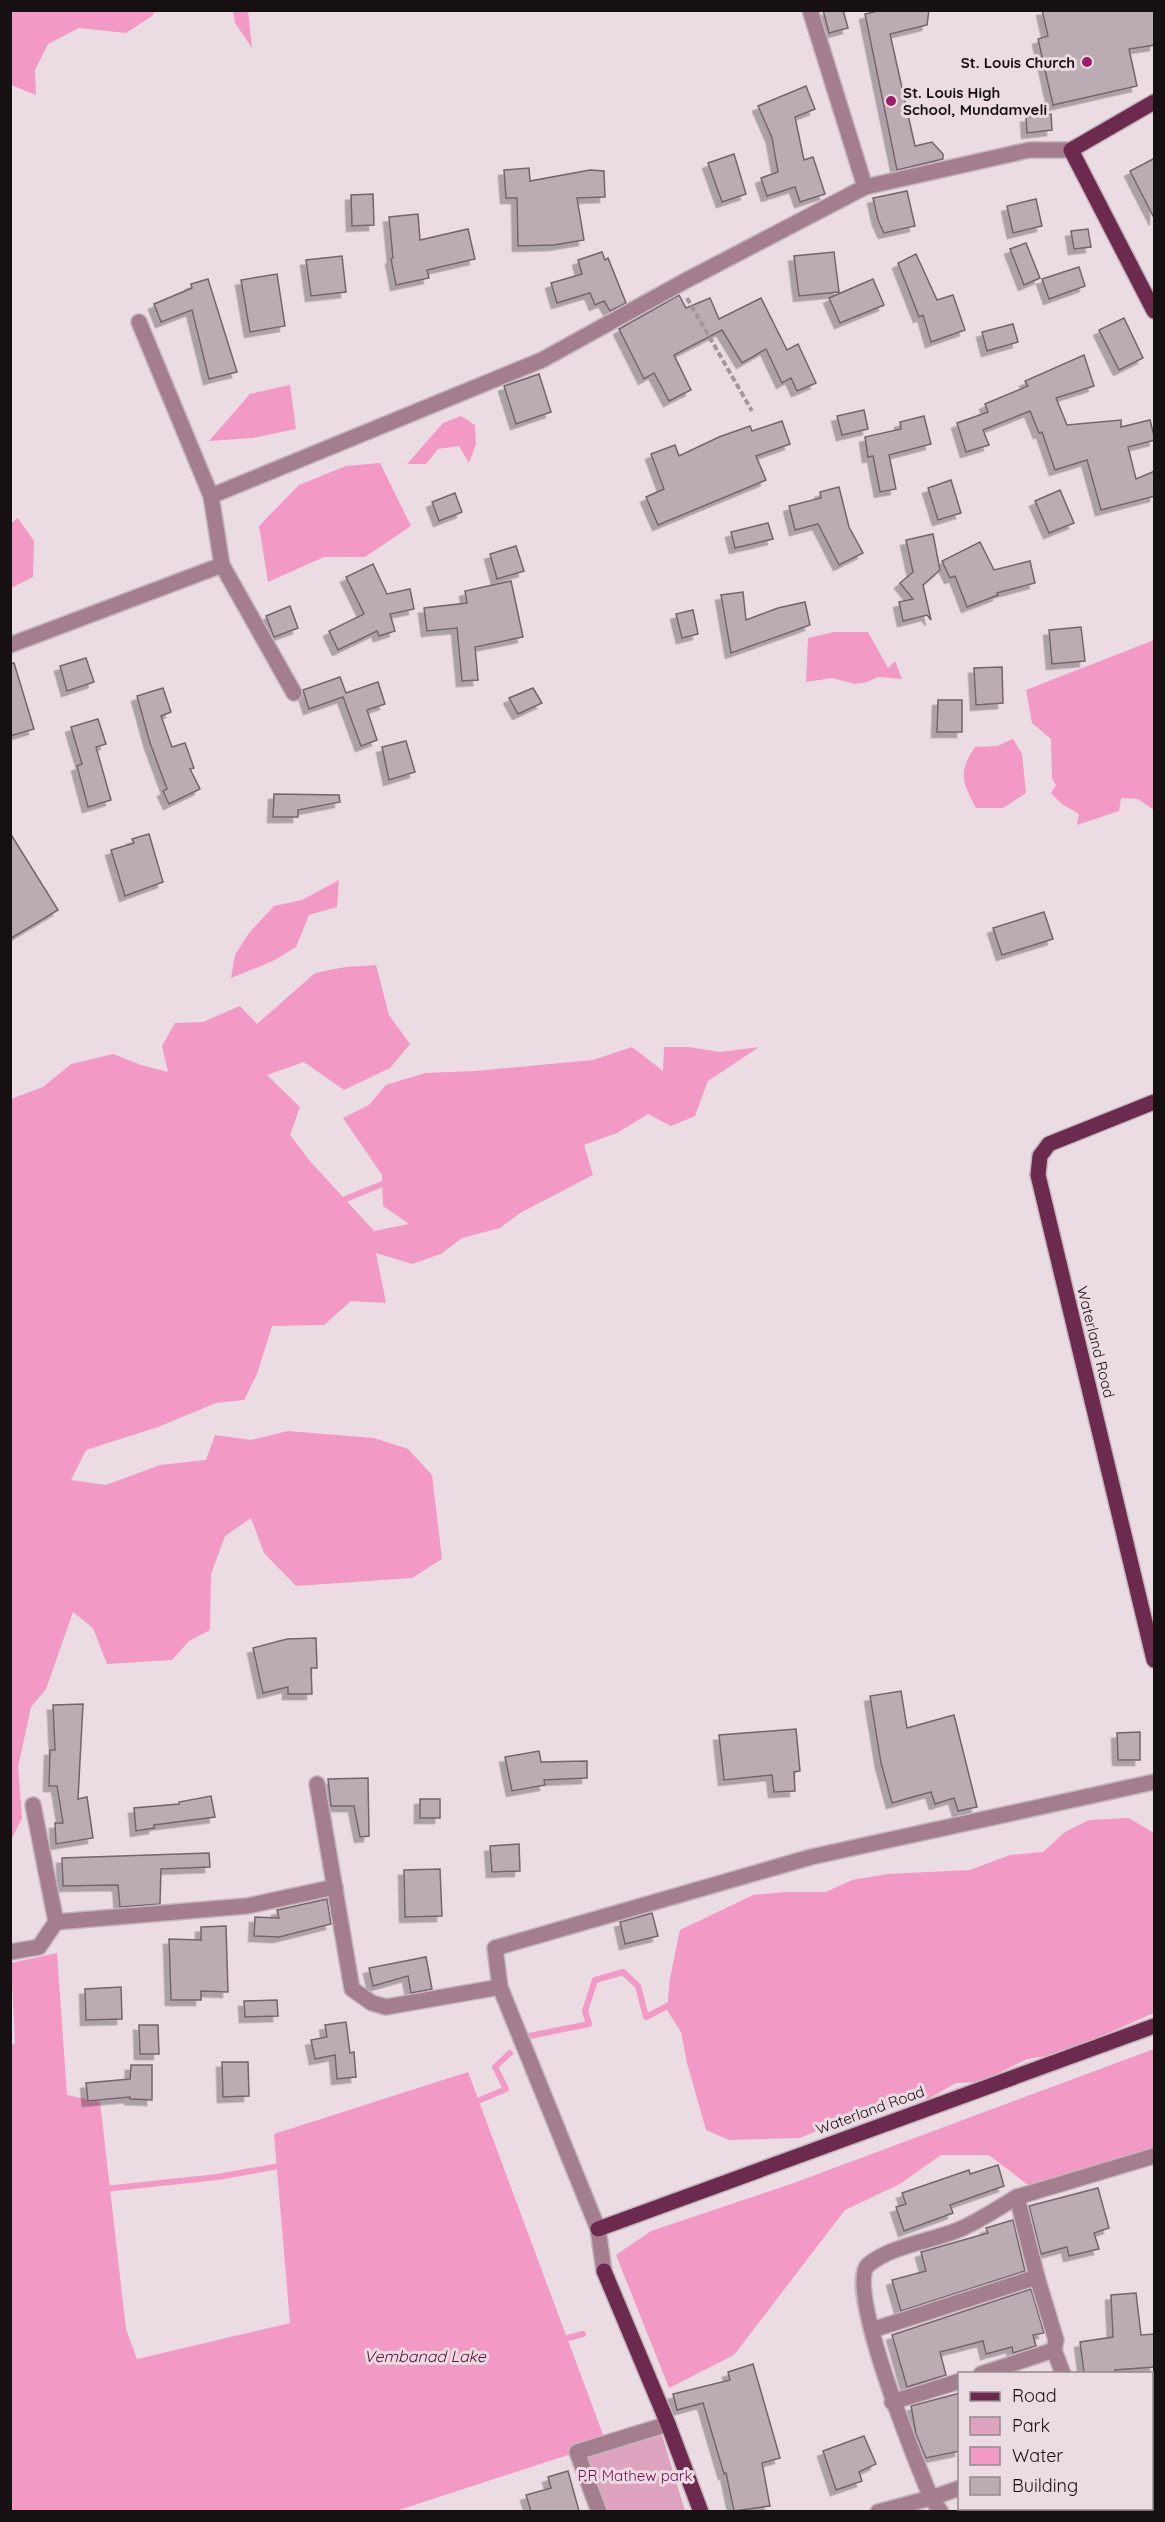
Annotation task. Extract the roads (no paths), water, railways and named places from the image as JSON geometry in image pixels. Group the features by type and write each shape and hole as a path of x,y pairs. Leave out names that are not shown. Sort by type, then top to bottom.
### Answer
{"main road":[{"path":"1155,102 1071,150 1155,311"},
{"name":"Waterland Road","path":"1155,1102 1049,1144 1040,1156 1038,1175 1155,1660"},
{"name":"Waterland Road","path":"598,2229 1155,2026"},
{"path":"604,2271 668,2424 701,2511"}],"street":[{"path":"810,10 866,187"},
{"path":"211,496 542,360 866,187 1029,150 1071,150"},
{"path":"139,322 211,496 222,564 294,693"},
{"path":"10,645 222,564"},
{"path":"604,2271 598,2229 500,1987 495,1948 811,1857 1155,1782"},
{"path":"316,1784 352,1989 372,2003 386,2007 500,1987"},
{"path":"10,1952 39,1947 56,1922 33,1806"},
{"path":"56,1922 247,1906 335,1887"},
{"path":"941,2511 931,2498 892,2402 862,2292 864,2272 867,2266 900,2249 959,2230 1017,2197 1155,2156"},
{"path":"1017,2197 1056,2340 1054,2350 1063,2372"},
{"path":"872,2330 1037,2277"},
{"path":"984,2372 1054,2350"},
{"path":"892,2402 958,2381"},
{"path":"599,2511 577,2452 668,2424"},
{"path":"878,2511 958,2489"}],"water":[{"path":"10,11 155,11 152,16 126,33 79,28 48,44 35,70 36,95 11,85"},
{"path":"233,11 248,11 252,48 235,23"},
{"path":"290,385 296,429 253,438 209,441 250,394"},
{"path":"461,416 475,425 476,444 469,463 459,446 438,449 426,464 407,464 443,423"},
{"path":"380,463 411,526 365,557 324,557 268,582 259,526 299,485 346,466"},
{"path":"18,518 34,541 33,577 11,588 11,523"},
{"path":"834,632 868,632 888,668 895,661 902,679 878,677 855,684 832,678 806,682 808,638"},
{"path":"1154,640 1154,810 1138,799 1121,798 1119,811 1077,825 1079,814 1062,804 1051,793 1056,785 1052,778 1051,739 1032,723 1026,690"},
{"path":"1013,739 1022,754 1026,793 1003,808 976,808 965,784 966,763 975,747 997,746"},
{"path":"339,880 337,907 309,915 296,947 273,961 231,978 235,955 249,933 274,906 302,900"},
{"path":"376,965 389,1015 410,1044 390,1068 344,1090 304,1062 267,1075 300,1107 290,1135 309,1160 374,1231 409,1224 383,1206 382,1175 343,1118 369,1105 386,1085 425,1073 475,1071 593,1060 632,1047 663,1071 664,1047 689,1047 720,1052 759,1047 708,1081 695,1116 671,1126 648,1114 617,1133 584,1145 593,1175 520,1213 500,1228 462,1238 441,1254 412,1264 376,1253 386,1303 351,1301 324,1325 272,1326 257,1374 244,1400 216,1403 158,1427 86,1450 71,1480 106,1485 160,1465 206,1460 215,1435 251,1440 288,1431 374,1438 408,1449 432,1475 442,1559 412,1578 296,1586 264,1553 251,1518 225,1536 211,1574 210,1630 189,1641 172,1660 107,1664 93,1628 73,1612 46,1689 31,1707 18,1767 22,1818 11,1840 11,1099 43,1087 71,1064 113,1054 168,1072 162,1046 175,1023 203,1022 240,1006 257,1024 315,973 345,967"},
{"path":"1129,1818 1154,1833 1154,2013 1060,2054 1027,2059 980,2082 956,2083 928,2099 846,2118 800,2138 729,2140 706,2130 687,2063 681,2032 667,2010 670,1978 680,1930 753,1895 826,1892 852,1880 888,1874 970,1870 1010,1855 1043,1852 1065,1832 1089,1820"},
{"name":"Vembanad Lake","path":"57,1953 67,2095 100,2102 126,2329 137,2359 290,2323 274,2134 468,2072 605,2440 577,2452 396,2511 11,2511 10,2045 15,2043 11,1963"},
{"path":"1154,2049 1154,2156 1032,2188 989,2155 941,2155 900,2184 845,2210 734,2355 669,2388 616,2255 651,2231 791,2184"}],"waterway":[{"path":"338,1202 390,1181"},
{"path":"529,2036 589,2024 585,2011 595,1980 623,1972 638,1986 646,2017 673,2003"},
{"path":"473,2103 506,2089 495,2067 510,2053"},
{"path":"104,2189 218,2177 284,2165"},
{"path":"560,2340 583,2334"}],"place":[{"name":"St. Louis Church","path":"1087,62"},
{"name":"St. Louis High School, Mundamveli","path":"891,101"}],"park label":[{"name":"P.R Mathew park","path":"635,2475"}]}
